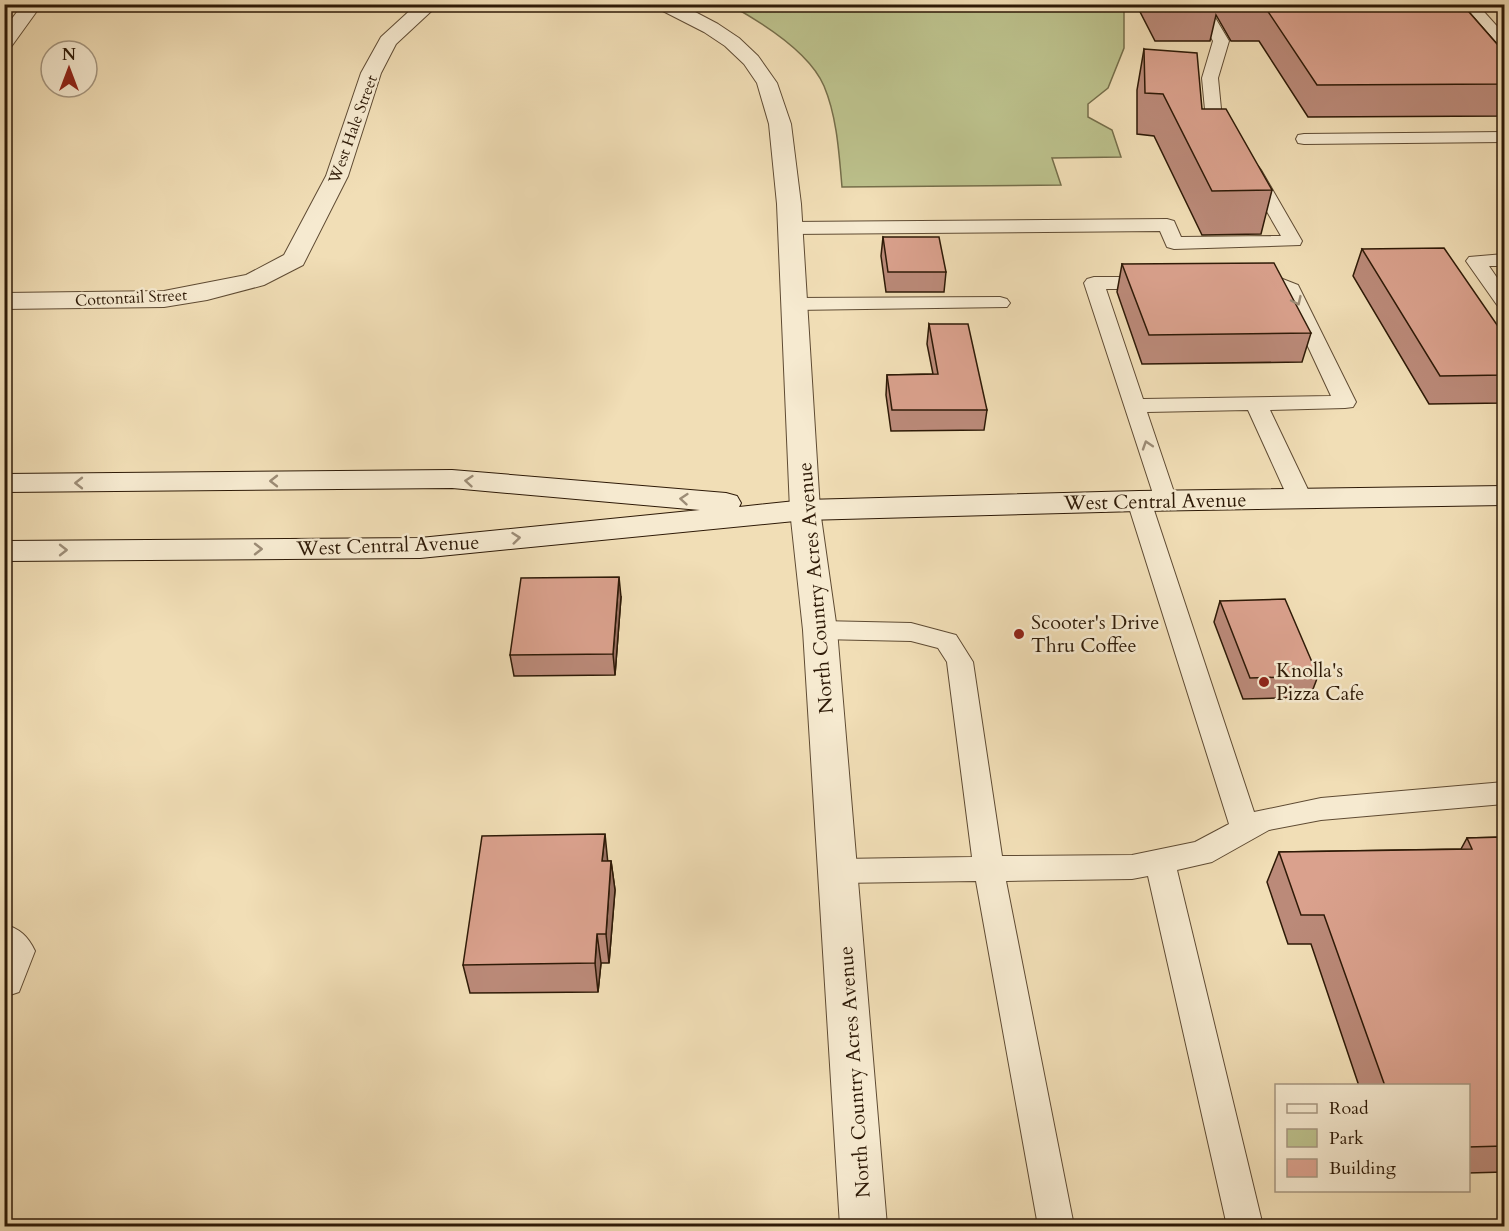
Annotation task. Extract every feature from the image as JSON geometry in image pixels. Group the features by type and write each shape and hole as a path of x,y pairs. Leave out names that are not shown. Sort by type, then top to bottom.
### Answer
{"street":[{"path":"4,43 33,4"},
{"name":"West Hale Street","path":"255,280 294,260 337,176 371,73 388,41 418,12 430,4"},
{"name":"North Country Acres Avenue","path":"664,4 711,28 732,42 751,60 766,83 780,124 790,228 805,510 820,630 864,1227"},
{"name":"Cottontail Street","path":"4,301 164,298 207,292 255,280"},
{"name":"West Central Avenue","path":"4,483 452,479 805,510"},
{"name":"West Central Avenue","path":"4,551 420,548 805,510 1300,498 1504,496"},
{"path":"4,941 15,951 4,979"}],"lane":[{"path":"790,228 1167,225 1174,243 1293,241 1243,154 1214,120 1210,78 1221,41 1199,4"},
{"path":"1469,4 1504,42"},
{"path":"1304,138 1504,137"},
{"path":"1504,260 1476,261 1504,301"},
{"path":"1134,406 1345,402 1292,289 1275,282 1230,282"},
{"path":"1173,283 1094,283 1134,406 1152,501 1245,830"},
{"path":"794,304 1000,303"},
{"path":"1256,404 1300,498"},
{"path":"820,630 912,632 947,641 960,662 989,869 1056,1227"},
{"path":"839,871 1132,867 1201,853 1263,820 1321,809 1504,793"},
{"path":"1160,861 1245,1227"}],"green space":[{"path":"730,5 1124,5 1124,48 1108,88 1088,104 1088,117 1112,130 1121,157 1052,158 1061,185 842,187 832,110 817,73 796,49 756,20"}],"building":[{"path":"1234,4 1462,4 1504,52 1504,84 1317,85 1267,10 1238,10"},
{"path":"1144,49 1197,53 1202,109 1226,109 1272,190 1212,191 1163,94 1145,93"},
{"path":"883,237 939,237 946,272 888,272"},
{"path":"1444,248 1504,335 1504,375 1440,376 1362,249"},
{"path":"1274,263 1311,333 1149,335 1122,264"},
{"path":"929,324 968,324 987,410 892,410 887,375 938,374"},
{"path":"619,577 613,654 510,655 521,578"},
{"path":"1285,599 1318,676 1250,678 1220,601"},
{"path":"605,834 602,861 611,861 606,934 597,934 595,963 463,965 482,836"},
{"path":"1504,837 1504,1146 1470,1147 1470,1084 1384,1084 1324,915 1301,915 1279,852 1472,849 1467,838"}],"place":[{"name":"Scooter's Drive Thru Coffee","path":"1019,634"},
{"name":"Knolla's Pizza Cafe","path":"1264,682"}]}
